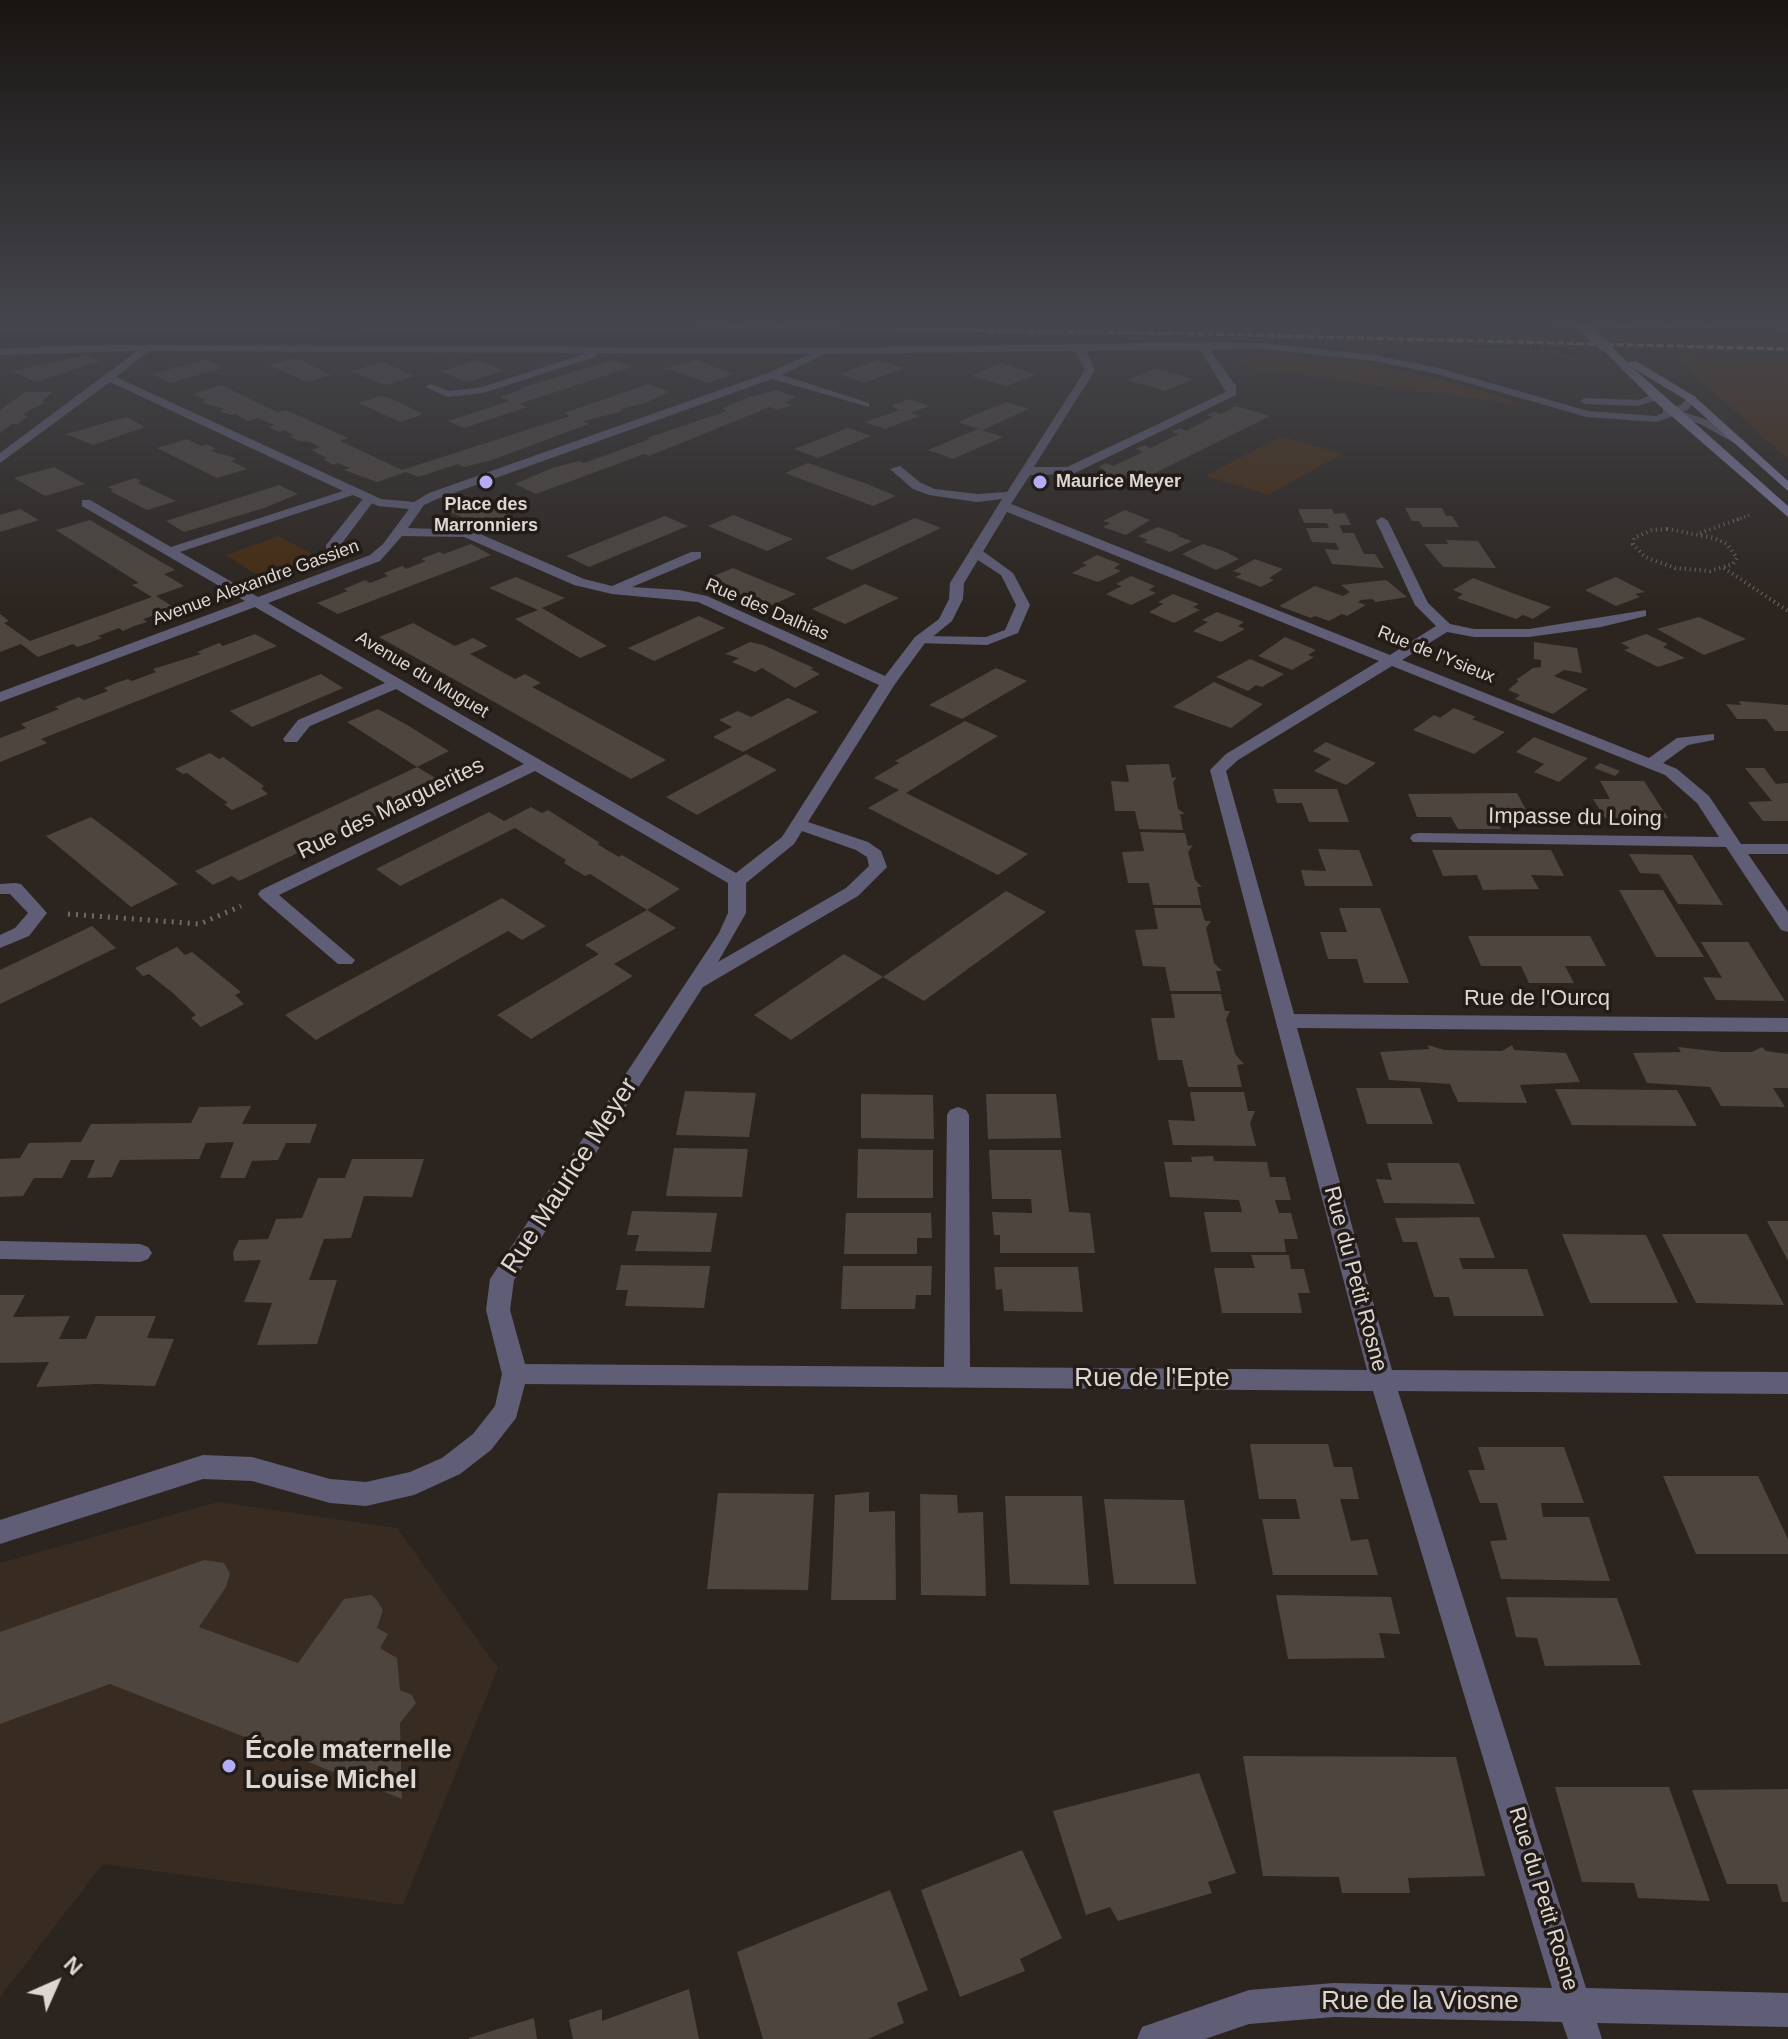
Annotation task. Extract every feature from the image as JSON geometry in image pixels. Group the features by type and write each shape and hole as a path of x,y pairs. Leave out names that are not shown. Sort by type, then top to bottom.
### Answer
{"main road":[{"path":"1684,421 1788,513"},
{"path":"1716,421 1788,487"}],"street":[{"path":"0,459 51,421"},
{"path":"203,421 354,491 396,506 416,506 456,488 643,421"},
{"path":"737,881 788,840 888,683 920,640 945,621 956,599 957,583 1059,421"},
{"path":"1028,471 1069,471 1173,421"},
{"path":"1701,421 1740,442"},
{"path":"896,469 917,486 944,495 1008,501"},
{"path":"171,551 354,491"},
{"path":"331,548 370,498"},
{"name":"Rue de l'Ysieux","path":"1008,501 1671,772 1703,800 1788,926"},
{"name":"Avenue du Muguet","path":"86,503 737,881"},
{"name":"Avenue Alexandre Gassien","path":"0,697 375,558 399,532 416,506"},
{"path":"1382,521 1422,605 1432,618 1445,627 1474,633 1529,633 1590,625 1641,613"},
{"name":"Rue des Dalhias","path":"399,532 452,532 478,536 579,582 612,590 679,594 702,599 888,683"},
{"path":"920,640 987,641 1011,633 1023,605 1006,573 975,552"},
{"path":"612,590 696,555"},
{"name":"Rue du Petit Rosne","path":"1445,627 1232,757 1218,770 1382,1380 1585,2039"},
{"path":"291,739 304,723 397,683"},
{"path":"1651,764 1683,741 1708,737"},
{"name":"Rue des Marguerites","path":"267,894 534,765"},
{"name":"Rue Maurice Meyer","path":"697,984 852,892 878,867 875,855 862,846 797,824"},
{"name":"Impasse du Loing","path":"1419,838 1788,849"},
{"name":"Rue Maurice Meyer","path":"0,1532 203,1467 252,1469 330,1491 366,1494 414,1483 451,1466 482,1442 507,1410 515,1374 498,1310 502,1279 728,933 737,913 737,881"},
{"path":"0,889 15,888 38,913 22,932 0,942"},
{"path":"267,894 345,960"},
{"name":"Rue de l'Ourcq","path":"1285,1021 1788,1025"},
{"path":"957,1377 958,1115"},
{"path":"0,1250 140,1253"},
{"name":"Rue de l'Epte","path":"515,1374 1788,1383"},
{"name":"Rue de la Viosne","path":"1154,2039 1249,2007 1334,2000 1788,2010"}],"path":[{"path":"1699,533 1763,510"},
{"path":"1652,530 1699,533 1727,544 1734,552 1737,558 1724,568 1693,570 1667,566 1645,557 1633,544 1634,538 1652,530"},
{"path":"1724,568 1788,611"},
{"path":"32,920 75,912 200,924 267,894"}],"shaded area":[{"path":"1746,421 1788,421 1788,459"},
{"path":"1281,436 1342,454 1268,495 1206,476"},
{"path":"279,536 325,561 268,582 226,555"},
{"name":"École maternelle Louise Michel","path":"218,1502 397,1528 498,1668 403,1905 103,1864 0,1997 0,1563"}],"building":[{"path":"0,421 22,421 12,424 0,433"},
{"path":"111,421 134,421 145,427 93,445 66,434"},
{"path":"265,421 311,421 348,438 340,441 402,470 554,421 589,424 492,460 464,467 458,464 418,477 406,472 377,482 344,470 350,468 338,463 333,465 323,459 327,458 311,450 320,447 299,441 284,430 279,432 269,427 274,425"},
{"path":"448,421 485,421 464,428"},
{"path":"697,421 735,421 649,456 644,454 536,494 515,484 552,468 579,461 584,463 650,439 647,438"},
{"path":"867,421 906,421 885,429 865,422"},
{"path":"960,421 1002,421 982,430"},
{"path":"1205,421 1260,421 1121,490 1087,478 1105,470 1098,467 1106,463 1113,466 1143,452 1136,449 1144,445 1150,448 1179,434 1171,432 1180,428 1186,431"},
{"path":"848,428 871,436 818,458 794,449"},
{"path":"978,429 1003,437 953,459 928,450"},
{"path":"187,439 201,446 207,444 216,449 211,451 236,459 231,461 247,469 217,478 157,448"},
{"path":"808,463 896,496 873,506 785,473"},
{"path":"54,467 85,484 45,496 14,478"},
{"path":"135,478 141,481 138,483 176,501 147,510 110,491 113,490 108,487"},
{"path":"279,485 298,494 264,508 184,532 166,521"},
{"path":"474,499 527,523 498,534 446,510"},
{"path":"1405,508 1442,508 1459,527 1423,527 1419,521 1412,521"},
{"path":"20,509 39,520 0,532 0,515"},
{"path":"1298,509 1332,509 1334,514 1345,513 1351,525 1339,525 1343,533 1354,533 1364,554 1375,554 1384,568 1332,564 1325,549 1339,550 1336,543 1312,542 1306,528 1329,528 1327,523 1304,523"},
{"path":"1125,510 1150,520 1126,535 1103,527 1110,523 1103,521"},
{"path":"734,515 793,539 767,551 708,526"},
{"path":"665,516 688,526 589,567 566,556"},
{"path":"915,518 941,528 852,570 825,558"},
{"path":"90,520 175,570 164,574 184,586 156,596 175,608 143,619 147,622 123,631 119,628 89,643 77,647 73,644 38,657 21,644 0,652 0,614 9,621 4,623 30,641 152,597 132,585 139,583 56,530"},
{"path":"1158,527 1192,541 1170,552 1144,542 1148,540 1138,536"},
{"path":"1446,540 1478,541 1496,568 1443,567 1424,544 1448,544"},
{"path":"471,544 491,555 338,614 317,603 348,591 344,589 365,580 370,583 402,566 406,569 439,552 444,554"},
{"path":"1203,544 1239,559 1216,570 1182,554"},
{"path":"1097,555 1120,564 1114,568 1121,571 1098,582 1072,573 1087,565 1082,563"},
{"path":"1255,559 1283,569 1269,578 1274,580 1261,587 1235,577 1242,574 1233,571"},
{"path":"733,568 796,594 768,607 706,579"},
{"path":"1131,576 1155,586 1149,590 1156,593 1131,605 1106,594 1122,586 1116,584"},
{"path":"516,577 565,598 542,608 607,646 580,658 515,619 538,610 489,588"},
{"path":"1616,577 1645,592 1635,594 1640,597 1616,606 1585,590"},
{"path":"1473,578 1551,607 1533,619 1523,615 1516,619 1457,598 1463,594 1453,590"},
{"path":"1386,580 1407,597 1376,602 1372,599 1361,600 1358,602 1366,605 1347,616 1342,614 1329,621 1279,606 1315,586 1343,596 1350,592 1341,585"},
{"path":"865,584 899,598 845,624 812,609"},
{"path":"1173,594 1199,604 1193,607 1200,610 1174,623 1149,612 1163,604 1158,602"},
{"path":"1217,612 1244,622 1238,626 1245,629 1221,642 1193,631 1208,622 1202,620"},
{"path":"699,616 725,628 654,661 628,648"},
{"path":"1699,617 1746,639 1704,655 1657,629"},
{"path":"413,623 455,646 473,638 488,646 470,654 515,679 525,674 541,683 532,687 666,760 631,779 379,637"},
{"path":"255,634 277,646 41,739 47,743 0,762 0,738 26,728 21,724 59,709 55,707 79,697 84,700 108,691 104,688 116,683 128,679 132,681 156,672 153,669 201,654 197,652 219,643 223,646"},
{"path":"1646,634 1668,644 1663,647 1685,658 1658,667 1624,650 1630,648 1621,643"},
{"path":"1285,637 1316,650 1308,655 1314,657 1292,670 1258,656"},
{"path":"750,642 814,668 810,669 820,674 795,688 762,668 755,672 732,662 739,658 725,654"},
{"path":"1534,642 1577,648 1582,673 1564,670 1554,676 1588,689 1553,714 1515,699 1520,695 1508,690 1533,668 1541,667 1541,660 1534,659"},
{"path":"1250,659 1284,674 1248,691 1216,677"},
{"path":"996,668 1027,681 962,719 929,705"},
{"path":"321,674 343,688 252,727 230,711"},
{"path":"1214,682 1263,704 1231,728 1173,707"},
{"path":"788,698 818,712 743,752 713,737 732,727 719,720 738,711 751,717"},
{"path":"1739,701 1788,705 1788,731 1775,731 1766,719 1737,719 1726,704 1741,705"},
{"path":"1454,708 1505,732 1474,754 1413,730 1434,715 1440,718"},
{"path":"378,709 449,751 417,767 347,722"},
{"path":"965,721 998,736 906,793 1028,854 998,875 868,808 899,790 874,778 899,763 895,761"},
{"path":"1534,737 1588,758 1559,782 1534,772 1544,764 1516,752"},
{"path":"1326,742 1376,763 1346,785 1314,771 1331,759 1313,751"},
{"path":"210,753 219,759 223,757 264,786 261,788 268,794 232,810 224,804 228,803 187,773 175,769"},
{"path":"746,754 777,770 697,815 666,797"},
{"path":"1600,763 1620,771 1615,776 1594,768"},
{"path":"1169,764 1172,778 1177,777 1173,782 1178,809 1185,814 1180,814 1183,830 1139,829 1135,811 1115,811 1111,781 1129,782 1126,765"},
{"path":"417,767 444,783 239,881 232,876 213,885 195,871"},
{"path":"1745,768 1764,768 1776,784 1788,783 1788,821 1763,821 1748,802 1772,801"},
{"path":"1600,781 1644,781 1668,818 1605,818 1593,799 1610,799"},
{"path":"1273,789 1337,789 1349,822 1309,822 1302,803 1277,803"},
{"path":"1517,793 1530,817 1494,817 1501,829 1458,829 1451,817 1417,817 1408,794"},
{"path":"531,807 542,813 548,810 600,843 597,844 680,889 647,910 590,874 585,876 564,863 566,860 515,828 400,886 376,869 489,812 504,821"},
{"path":"91,817 178,884 131,907 46,836"},
{"path":"1140,832 1185,833 1188,846 1193,845 1188,852 1195,880 1202,887 1197,887 1201,905 1153,905 1149,883 1128,883 1122,852 1144,851"},
{"path":"1318,849 1359,850 1373,886 1305,886 1301,870 1326,871"},
{"path":"1432,850 1551,850 1564,876 1531,875 1539,889 1483,890 1477,875 1443,876"},
{"path":"1629,854 1692,855 1723,905 1678,904 1659,874 1640,873"},
{"path":"1619,890 1663,890 1704,957 1656,957"},
{"path":"1006,891 1046,912 924,1001 883,977"},
{"path":"502,898 546,926 522,940 508,931 316,1040 285,1015"},
{"path":"1154,908 1201,908 1205,921 1211,921 1206,928 1214,963 1222,971 1216,971 1221,991 1170,991 1165,967 1143,966 1135,930 1158,929"},
{"path":"1339,908 1380,908 1409,983 1364,983 1357,959 1328,959 1320,932 1347,932"},
{"path":"647,910 676,928 614,964 633,976 531,1039 497,1015 599,954 585,945"},
{"path":"92,926 116,948 0,1004 0,970"},
{"path":"1468,936 1590,936 1606,966 1565,966 1574,983 1529,983 1521,966 1481,966"},
{"path":"1701,942 1748,942 1785,1001 1716,1000 1703,977 1722,978"},
{"path":"177,947 185,955 192,952 241,992 235,995 244,1004 201,1027 191,1018 196,1015 174,994 149,974 143,976 135,968"},
{"path":"844,954 883,977 791,1040 754,1015"},
{"path":"1171,994 1221,994 1225,1011 1230,1011 1226,1019 1235,1054 1244,1064 1237,1065 1242,1087 1188,1087 1182,1060 1158,1060 1151,1018 1175,1018"},
{"path":"1428,1045 1444,1050 1502,1051 1512,1045 1514,1050 1566,1053 1580,1082 1520,1085 1527,1103 1458,1102 1450,1084 1389,1080 1380,1052 1429,1049"},
{"path":"1678,1047 1752,1052 1762,1047 1766,1051 1788,1054 1788,1088 1773,1088 1785,1107 1721,1106 1710,1087 1647,1083 1633,1053 1681,1052"},
{"path":"1356,1088 1420,1088 1433,1124 1367,1124"},
{"path":"1555,1089 1677,1090 1697,1126 1572,1125"},
{"path":"685,1091 756,1093 749,1137 676,1135"},
{"path":"1190,1092 1244,1092 1248,1111 1255,1111 1250,1123 1256,1146 1173,1145 1168,1120 1195,1121"},
{"path":"861,1094 933,1095 934,1139 861,1138"},
{"path":"986,1094 1056,1094 1061,1138 988,1139"},
{"path":"251,1106 242,1124 317,1124 310,1143 286,1143 278,1160 252,1161 245,1178 220,1178 234,1142 206,1143 199,1159 120,1160 112,1177 87,1178 95,1160 71,1160 62,1178 34,1178 23,1196 0,1197 0,1159 20,1158 29,1143 81,1142 91,1124 191,1123 199,1107"},
{"path":"674,1148 748,1149 742,1197 666,1196"},
{"path":"858,1149 933,1150 933,1198 857,1198"},
{"path":"989,1150 1061,1150 1069,1212 1090,1213 1095,1253 1000,1253 1000,1235 994,1235 992,1212 1032,1213 1031,1199 992,1199"},
{"path":"1213,1156 1214,1161 1267,1162 1270,1177 1285,1177 1291,1200 1275,1200 1279,1213 1291,1213 1298,1239 1284,1239 1286,1252 1211,1252 1204,1212 1242,1212 1239,1200 1170,1197 1164,1162 1192,1162 1191,1157"},
{"path":"352,1159 424,1159 412,1197 364,1196 351,1238 324,1239 309,1280 337,1280 317,1344 257,1345 272,1303 244,1302 261,1260 234,1261 233,1252 239,1240 268,1239 276,1219 302,1218 318,1178 345,1178"},
{"path":"1387,1163 1459,1163 1475,1204 1384,1203 1376,1179 1392,1180"},
{"path":"632,1211 717,1213 711,1252 635,1251 639,1235 627,1235"},
{"path":"846,1213 931,1213 932,1238 917,1238 917,1254 844,1254"},
{"path":"1479,1217 1495,1258 1459,1258 1463,1269 1527,1269 1544,1316 1454,1316 1449,1297 1434,1297 1417,1242 1403,1242 1395,1218"},
{"path":"1767,1221 1788,1221 1788,1261"},
{"path":"1562,1234 1646,1235 1678,1303 1590,1303"},
{"path":"1662,1234 1747,1234 1784,1305 1696,1303"},
{"path":"1251,1255 1289,1255 1291,1269 1304,1269 1310,1293 1298,1293 1302,1313 1222,1313 1214,1268 1255,1268"},
{"path":"621,1265 710,1266 704,1308 625,1306 628,1290 616,1290"},
{"path":"843,1266 932,1266 931,1295 916,1295 915,1309 841,1309"},
{"path":"994,1267 1078,1267 1083,1312 1004,1311 1002,1289 996,1290"},
{"path":"0,1295 25,1295 13,1317 70,1316 59,1339 86,1339 96,1316 156,1316 147,1338 174,1339 155,1386 97,1384 36,1387 49,1362 0,1363"},
{"path":"1250,1444 1328,1444 1334,1467 1352,1467 1359,1499 1340,1499 1351,1541 1368,1539 1378,1575 1273,1575 1262,1519 1300,1519 1296,1499 1259,1499"},
{"path":"1478,1447 1564,1447 1584,1503 1541,1503 1543,1517 1589,1517 1610,1581 1501,1579 1490,1541 1507,1540 1497,1503 1480,1503 1468,1470 1485,1470"},
{"path":"1663,1476 1758,1476 1788,1539 1788,1554 1696,1554"},
{"path":"869,1492 869,1512 895,1511 896,1600 831,1600 835,1495"},
{"path":"718,1493 814,1494 808,1590 707,1589"},
{"path":"920,1494 957,1495 958,1513 983,1512 986,1596 921,1595"},
{"path":"1005,1496 1082,1496 1089,1585 1010,1584"},
{"path":"1104,1499 1184,1500 1196,1584 1114,1584"},
{"path":"204,1560 224,1563 230,1574 226,1587 199,1627 298,1663 344,1599 371,1595 376,1599 383,1610 377,1628 388,1634 380,1648 397,1658 400,1690 412,1695 416,1703 400,1723 402,1799 110,1684 0,1724 0,1632"},
{"path":"1276,1595 1391,1597 1400,1634 1379,1633 1385,1658 1288,1659"},
{"path":"1506,1597 1617,1598 1641,1665 1545,1666 1537,1638 1516,1637"},
{"path":"1243,1756 1456,1757 1485,1876 1408,1878 1410,1893 1342,1893 1339,1877 1263,1876"},
{"path":"1199,1773 1236,1873 1208,1882 1212,1893 1118,1921 1110,1907 1086,1915 1053,1811"},
{"path":"1555,1787 1669,1787 1710,1901 1638,1898 1634,1883 1582,1882"},
{"path":"1788,1789 1788,1902 1782,1902 1777,1884 1727,1884 1692,1790"},
{"path":"1022,1850 1062,1938 1020,1959 1025,1971 960,1997 921,1890"},
{"path":"890,1890 928,1990 897,2003 904,2023 868,2039 763,2039 737,1952"},
{"path":"689,1989 699,2039 573,2039 569,2020 602,2009 602,2021"},
{"path":"534,2018 537,2039 469,2039 469,2038"}],"place":[{"name":"Place des Marronniers","path":"486,482"},
{"name":"Maurice Meyer","path":"1040,482"},
{"name":"École maternelle Louise Michel","path":"229,1766"}]}
